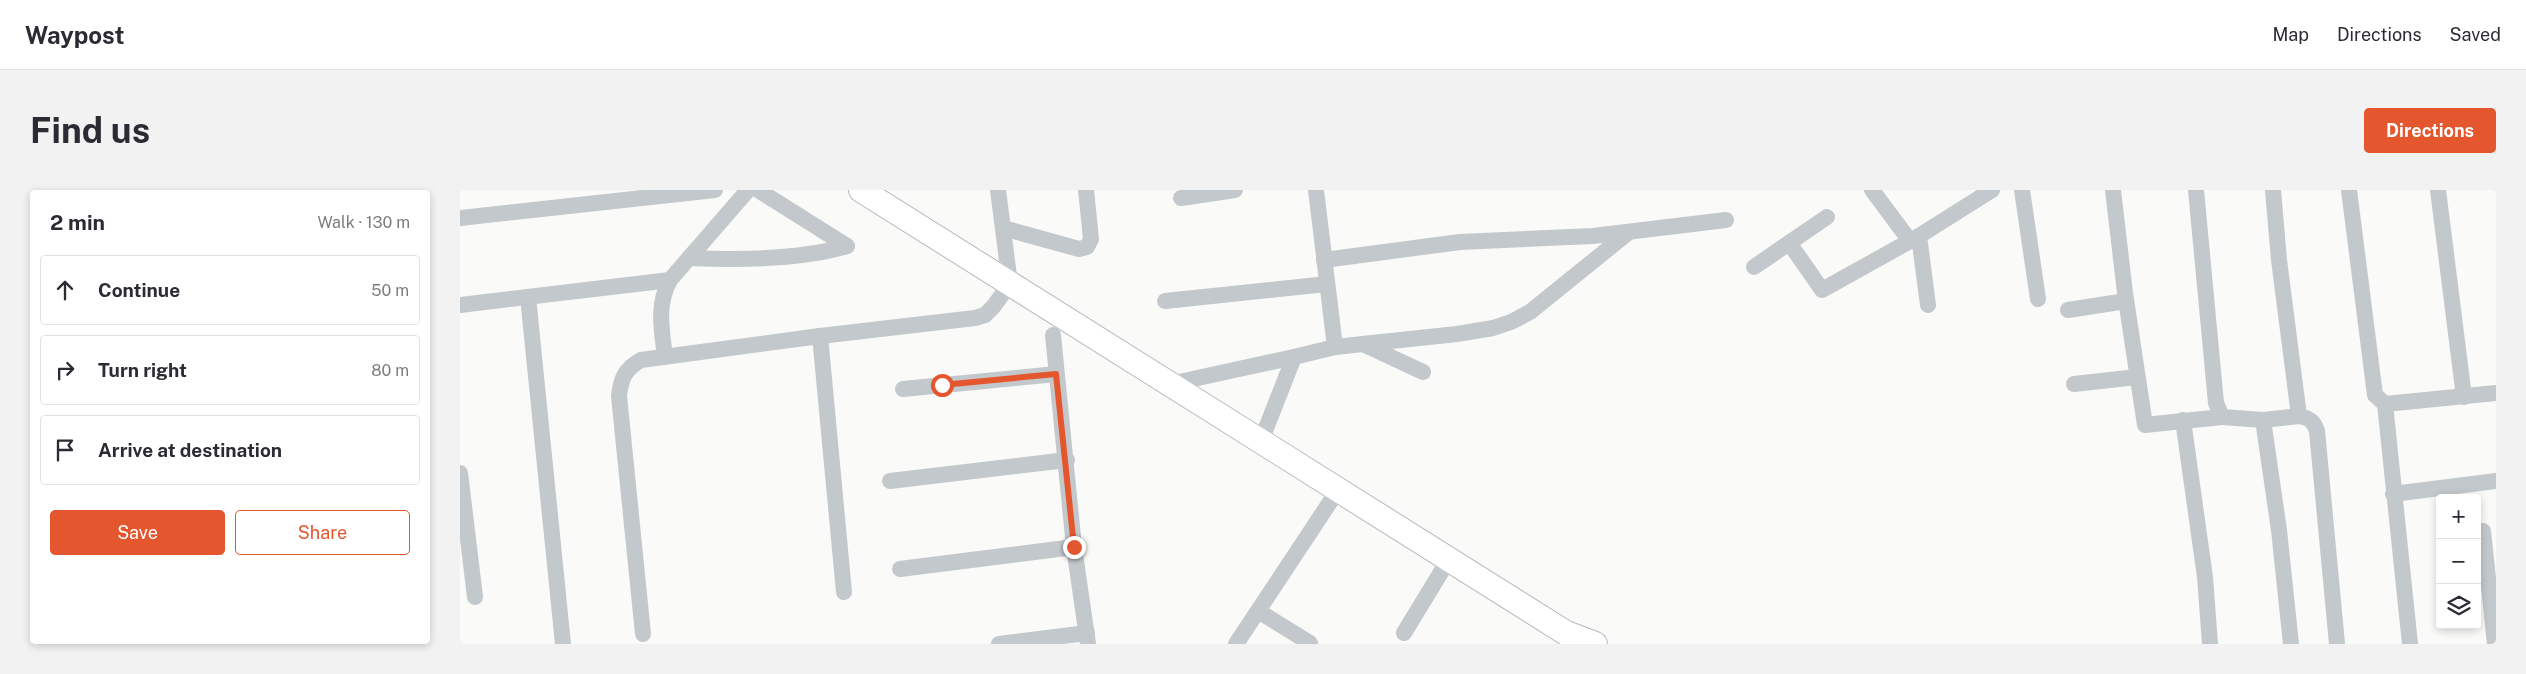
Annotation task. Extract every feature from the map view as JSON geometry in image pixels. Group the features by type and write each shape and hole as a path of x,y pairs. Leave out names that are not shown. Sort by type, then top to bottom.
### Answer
{"street":[{"path":"460,218 715,190"},
{"path":"665,357 660,313 662,294 670,280 748,190"},
{"path":"689,258 726,260 809,254 827,252 847,246 758,190"},
{"path":"861,190 1010,284 1060,323 1170,384 1582,642"},
{"path":"643,634 619,396 621,379 629,367 641,360 975,318 985,315 1010,284 998,190"},
{"path":"1003,228 1079,249 1087,246 1092,239 1086,190"},
{"path":"1180,198 1235,190"},
{"path":"1316,190 1335,347"},
{"path":"1872,190 1914,238 1928,305"},
{"path":"1790,244 1822,290 1914,238 1992,190"},
{"path":"2022,190 2038,299"},
{"path":"2113,190 2126,301 2145,425 2183,420 2222,418 2263,420 2299,416 2308,418 2314,423 2317,431 2336,644"},
{"path":"2196,190 2216,403 2222,418"},
{"path":"2273,190 2279,260 2299,416"},
{"path":"2349,190 2375,395 2385,404 2410,644"},
{"path":"2438,190 2464,397"},
{"path":"1754,267 1827,217"},
{"path":"1324,260 1460,242 1593,236 1630,230 1726,220"},
{"path":"1170,384 1335,347 1457,334 1493,328 1530,312 1630,230"},
{"path":"460,305 670,280"},
{"path":"1165,301 1327,284"},
{"path":"528,297 563,644"},
{"path":"2068,310 2126,301"},
{"path":"999,644 1088,639 1074,547 1056,374 1060,323"},
{"path":"820,336 844,592"},
{"path":"1363,344 1423,372"},
{"path":"1261,441 1294,357"},
{"path":"904,389 1056,374"},
{"path":"2074,384 2137,377"},
{"path":"2385,404 2496,393"},
{"path":"2183,420 2205,577 2210,644"},
{"path":"2263,420 2279,530 2291,644"},
{"path":"890,481 1066,460"},
{"path":"460,474 475,597"},
{"path":"2393,494 2496,481"},
{"path":"1236,644 1338,490"},
{"path":"2483,531 2495,644"},
{"path":"900,569 1074,547"},
{"path":"1404,633 1449,559"},
{"path":"1258,611 1310,643"}],"route":[{"path":"942,385 1056,374 1074,547"}]}
